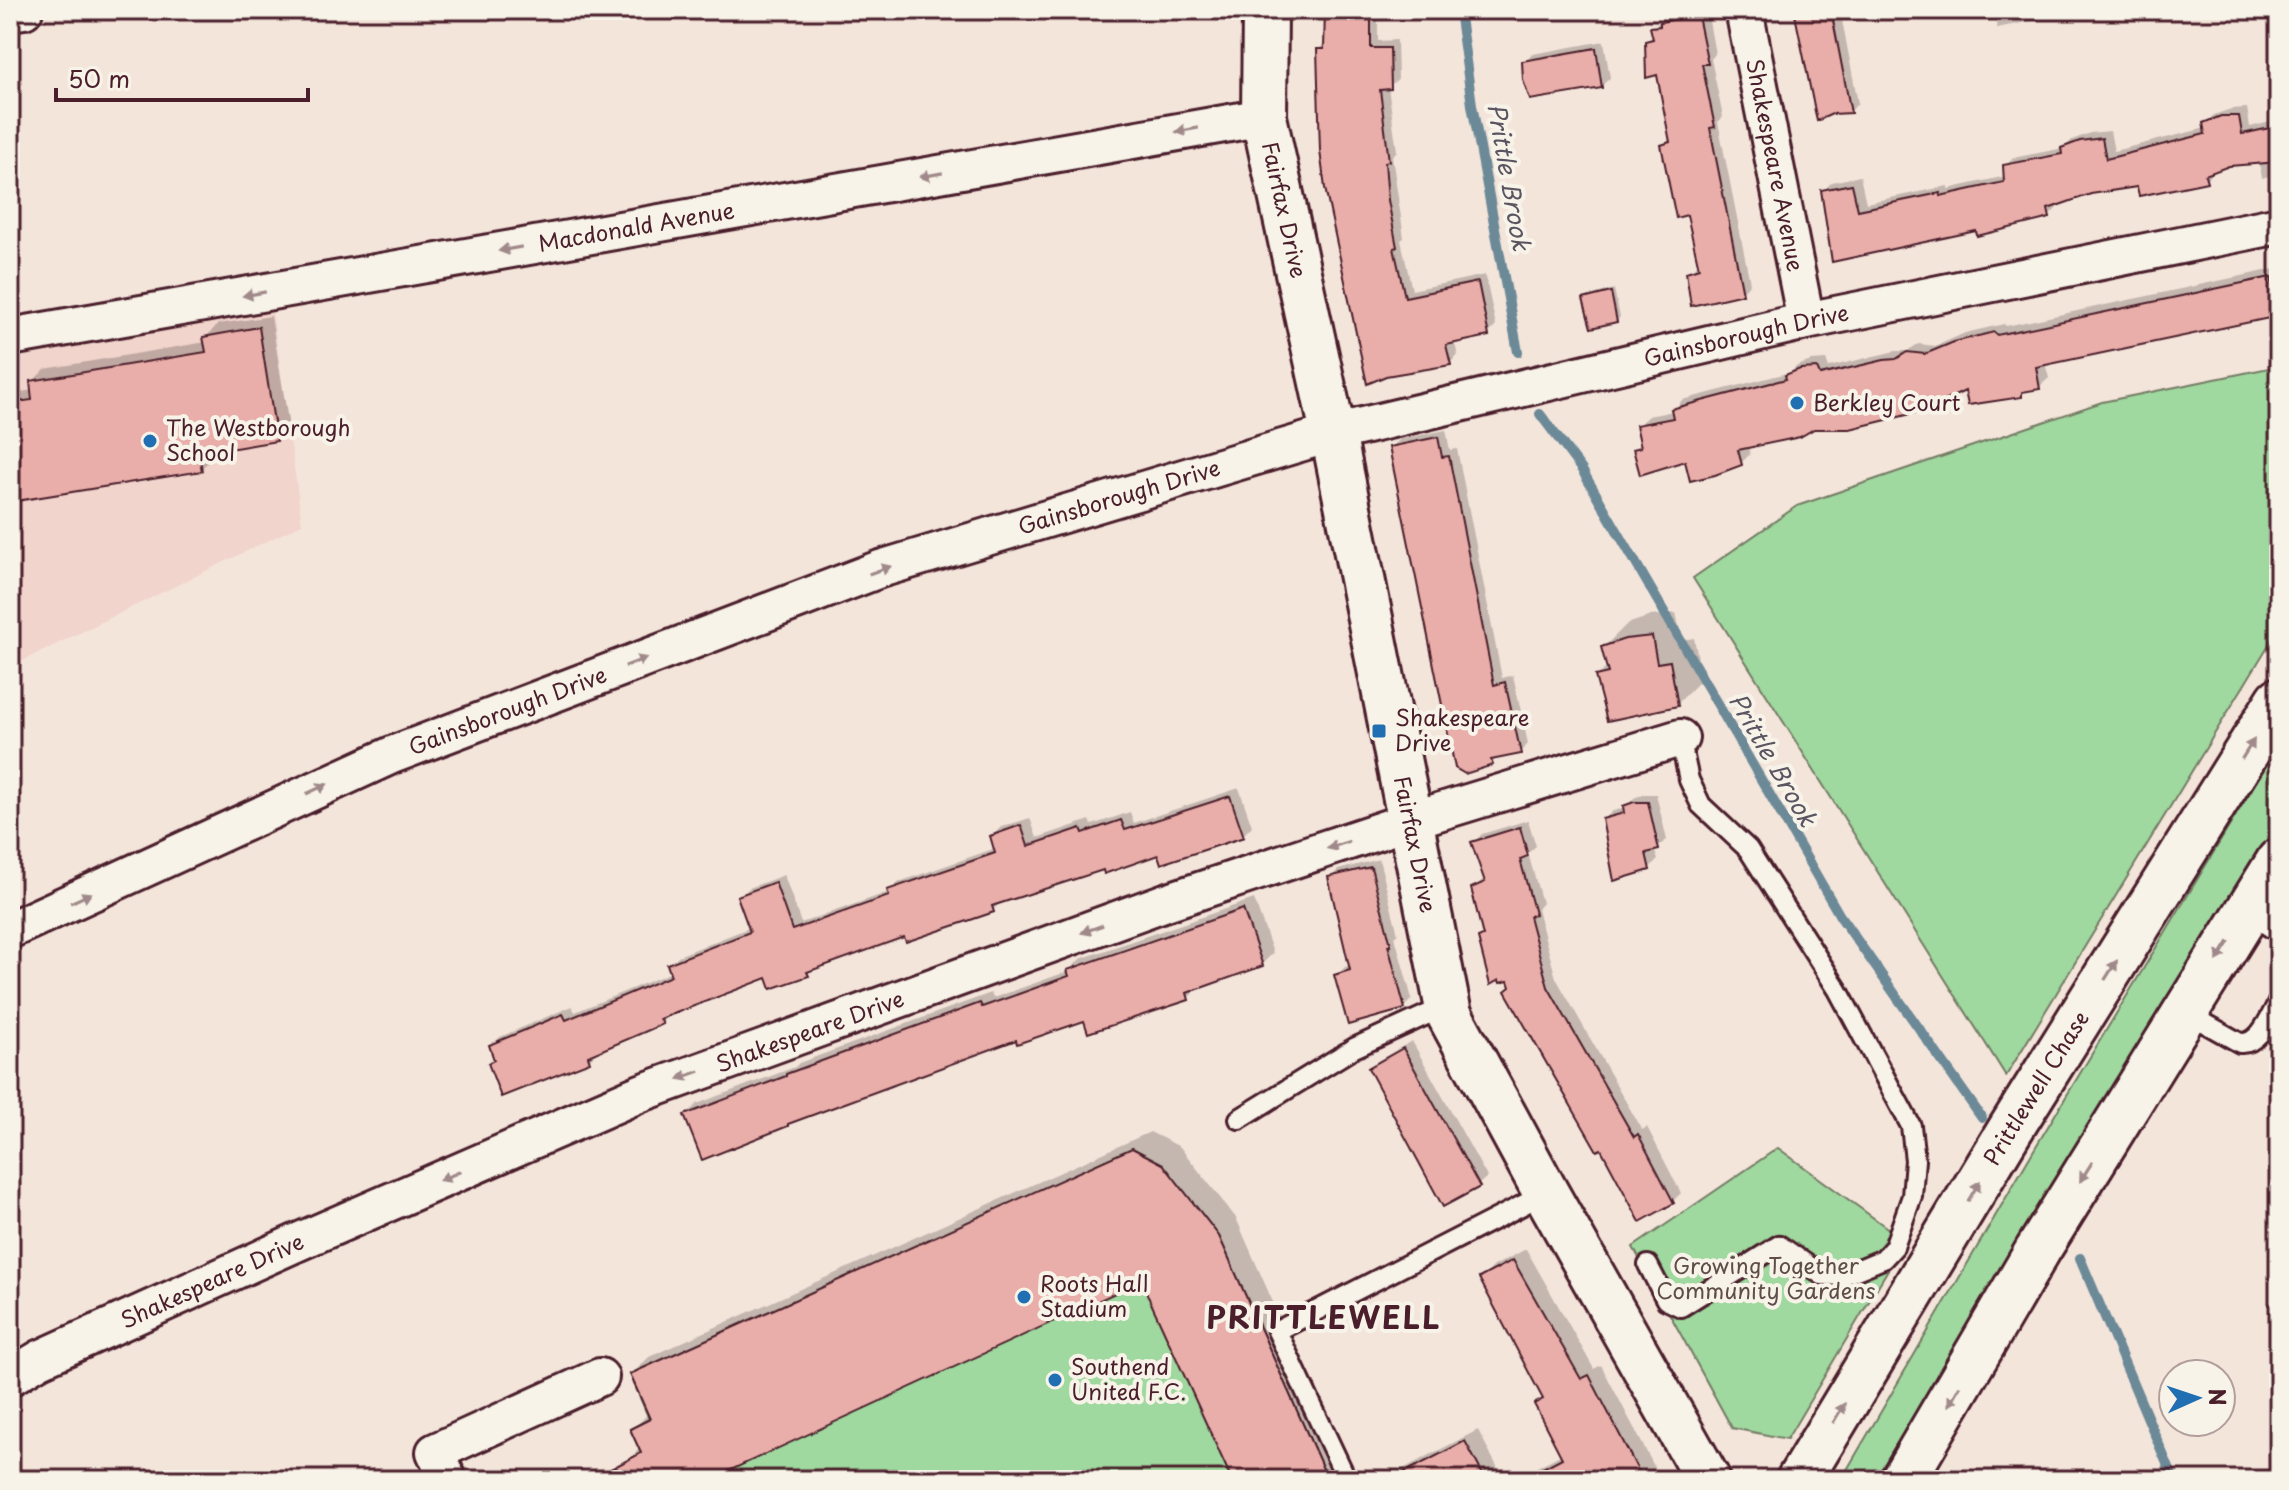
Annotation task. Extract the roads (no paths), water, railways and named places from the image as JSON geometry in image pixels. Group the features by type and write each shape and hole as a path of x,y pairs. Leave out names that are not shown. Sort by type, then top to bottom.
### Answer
{"street":[{"path":"10,12 24,10"},
{"name":"Fairfax Drive","path":"1265,10 1264,117 1333,433 1449,1014 1705,1479"},
{"name":"Shakespeare Avenue","path":"1744,10 1806,321"},
{"name":"Macdonald Avenue","path":"10,337 1264,117"},
{"name":"Gainsborough Drive","path":"10,930 392,755 880,569 1333,433 1806,321 2279,225"},
{"name":"Prittlewell Chase","path":"1799,1480 2010,1130 2279,700"},
{"name":"Shakespeare Drive","path":"10,1377 40,1359 284,1248 641,1093 1166,902 1412,820 1680,738"},
{"path":"1911,1477 2038,1250 2185,1012 2263,922 2279,861"},
{"path":"448,1480 435,1452 600,1377"}],"lane":[{"path":"1648,1265 1666,1300 1681,1307 1779,1245 1822,1275 1842,1276 1862,1269 1883,1259 1894,1247 1912,1196 1915,1160 1911,1126 1838,990 1748,849 1701,805 1689,780 1680,738"},
{"path":"2185,1012 2246,1044 2255,1040 2279,1001"},
{"path":"1239,1119 1354,1048 1449,1005"},
{"path":"1347,1480 1277,1331 1546,1193"}],"waterway":[{"name":"Prittle Brook","path":"1459,10 1472,105 1518,352"},
{"name":"Prittle Brook","path":"1540,414 1582,470 1840,916 1982,1118"},
{"name":"Prittle Brook","path":"2080,1258 2174,1480"}],"place":[{"name":"Berkley Court","path":"1797,403"},
{"name":"The Westborough School","path":"150,441"},
{"name":"Shakespeare Drive","path":"1379,731"},
{"name":"Roots Hall Stadium","path":"1024,1297"},
{"name":"Southend United F.C.","path":"1055,1380"}],"district":[{"name":"PRITTLEWELL","path":"1324,1319"}],"park label":[{"name":"Growing Together Community Gardens","path":"1766,1278"}]}
